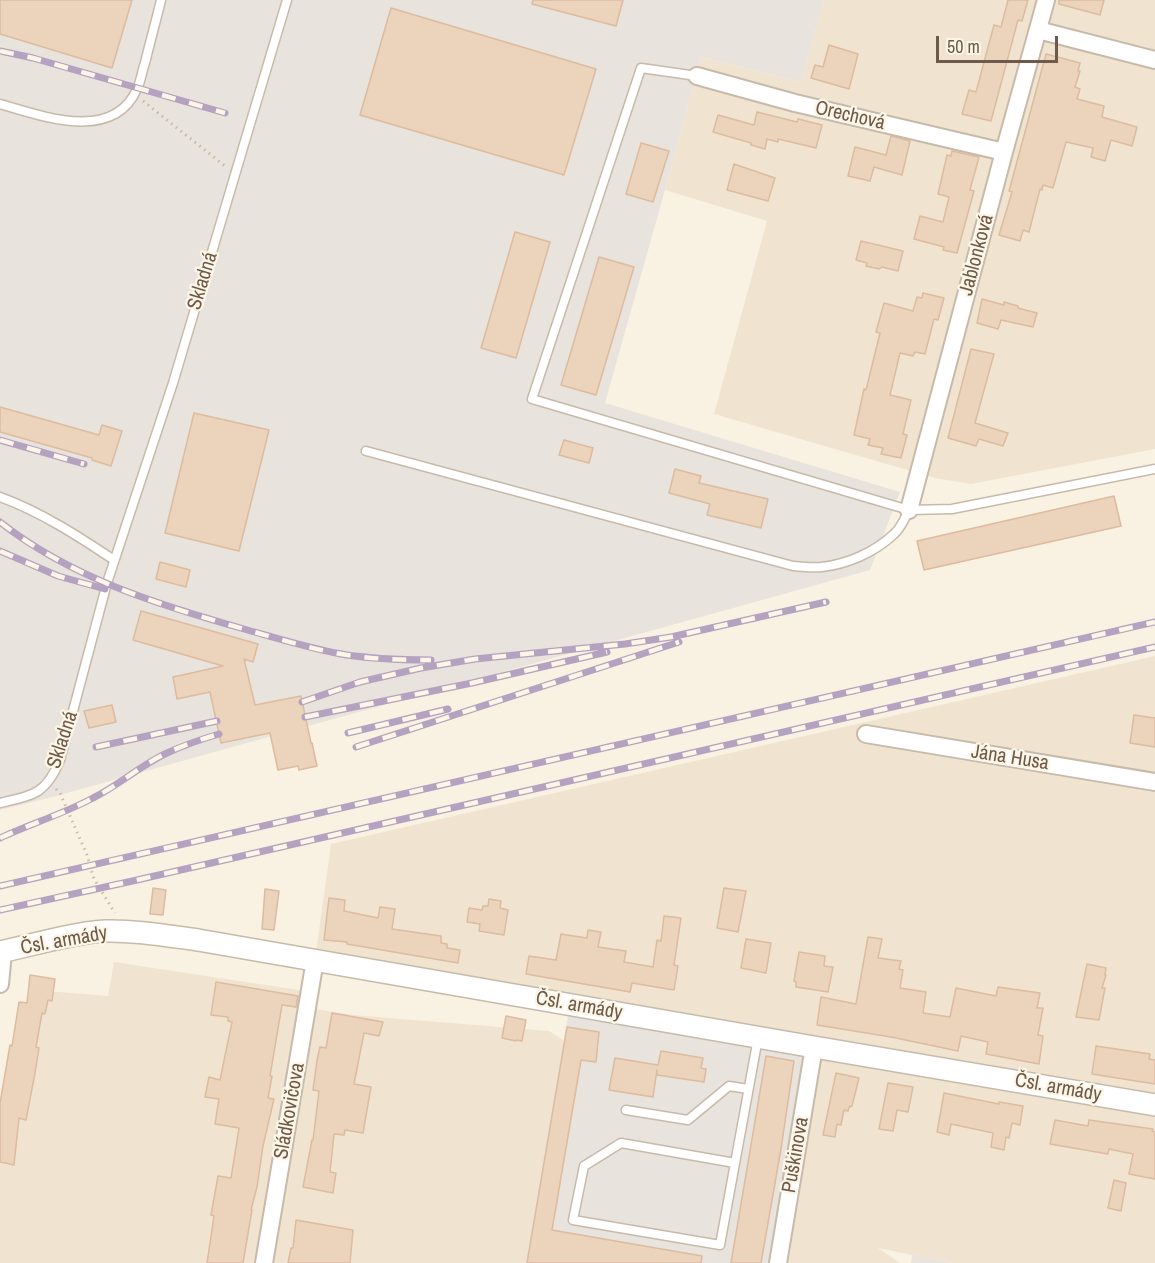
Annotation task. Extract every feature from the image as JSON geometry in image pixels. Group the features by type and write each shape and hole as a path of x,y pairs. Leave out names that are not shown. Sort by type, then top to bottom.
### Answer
{"street":[{"name":"Jablonková","path":"909,510 1046,0"},
{"path":"1038,30 1155,60"},
{"name":"Orechová","path":"697,76 795,103 1004,152"},
{"name":"Jána Husa","path":"866,734 1155,782"},
{"name":"Čsl. armády","path":"2,952 106,931 198,940 1155,1105"},
{"path":"0,984 2,952"},
{"name":"Sládkovičova","path":"264,1263 315,960"},
{"name":"Puškinova","path":"778,1263 814,1047"}],"lane":[{"path":"0,104 53,119 76,121 99,120 118,113 128,105 138,88 161,0"},
{"name":"Skladná","path":"49,781 60,760 114,561 173,383 287,0"},
{"path":"697,76 641,68 532,399 909,510 952,509 1155,469"},
{"path":"366,450 794,566 820,568 845,562 878,547 896,533 909,510"},
{"path":"0,497 23,506 71,532 114,561"},
{"path":"0,803 28,797 49,781"},
{"path":"735,1163 621,1143 584,1166 573,1220 720,1245 735,1163 748,1089 758,1037"},
{"path":"626,1110 688,1120 729,1086 748,1089"}],"path":[{"path":"134,94 226,167 236,172"},
{"path":"49,781 60,794 72,820 87,855 94,879 128,932"}],"shaded area":[{"path":"0,0 824,0 801,82 701,57 605,403 900,492 870,570 0,810"},
{"path":"824,0 1155,0 1155,449 971,484 935,478 714,414 767,221 665,190 701,57 801,82"},
{"path":"1155,656 1155,1263 952,1263 878,1248 900,1263 0,1263 0,1123 35,990 108,996 114,962 299,990 315,1009 353,1015 549,1031 798,1195 814,1047 315,960 331,844"},
{"path":"570,1004 814,1047 778,1263 526,1263"},
{"path":"912,1255 952,1263 911,1263"}],"building":[{"path":"0,0 132,0 112,68 0,34"},
{"path":"533,0 623,0 616,26 532,4"},
{"path":"1008,0 1028,0 1022,21 1018,20 991,121 962,114 969,90 976,92 994,25 1001,27"},
{"path":"1059,0 1104,0 1100,15 1059,4"},
{"path":"391,8 596,69 564,175 360,115"},
{"path":"829,45 858,54 849,89 811,78 815,65 823,67"},
{"path":"1046,54 1080,63 1075,87 1080,89 1077,99 1104,106 1102,117 1137,127 1132,146 1111,140 1105,161 1091,157 1093,148 1066,142 1053,188 1043,185 1042,190 1040,189 1029,232 1023,230 1020,241 999,235"},
{"path":"757,112 797,122 798,119 822,125 816,148 778,139 778,142 767,139 765,149 713,132 718,115 754,125"},
{"path":"891,136 910,141 902,175 874,167 870,181 848,176 855,147 886,155"},
{"path":"641,143 669,151 653,202 626,194"},
{"path":"952,151 979,157 970,190 974,191 957,253 914,239 920,216 943,222 949,197 938,194 947,155 951,156"},
{"path":"734,164 775,178 768,201 727,190"},
{"path":"515,232 550,242 516,358 481,348"},
{"path":"861,241 903,251 898,271 866,266 867,263 856,260"},
{"path":"599,257 634,267 596,395 561,385"},
{"path":"923,293 944,298 938,320 934,319 925,354 915,352 913,356 900,353 890,395 911,400 903,434 907,435 901,458 881,454 883,448 868,445 870,439 854,435 880,333 876,332 884,303 913,311 917,297 922,298"},
{"path":"982,299 1004,305 1004,302 1037,313 1033,327 1001,320 998,329 977,323"},
{"path":"971,349 994,354 975,423 1008,433 1003,446 979,439 976,446 948,438"},
{"path":"0,407 99,435 102,425 122,431 111,466 92,460 92,458 0,432"},
{"path":"194,413 269,430 239,551 165,533"},
{"path":"564,440 593,448 589,463 559,455"},
{"path":"675,469 701,476 699,483 768,499 761,528 707,515 710,504 669,493"},
{"path":"1114,496 1121,526 924,570 917,541"},
{"path":"160,562 190,570 186,587 156,579"},
{"path":"141,611 258,644 253,662 244,659 255,705 301,696 317,766 299,770 298,766 278,770 270,733 221,743 210,692 177,699 173,677 223,666 133,640"},
{"path":"112,705 116,722 89,728 84,711"},
{"path":"1134,715 1155,718 1155,747 1130,743"},
{"path":"153,888 166,890 163,915 150,914"},
{"path":"724,888 746,891 738,932 717,928"},
{"path":"265,889 279,891 274,930 262,929"},
{"path":"329,898 345,900 344,911 378,918 380,907 395,909 392,929 441,936 441,943 447,944 447,948 460,950 458,963 347,944 347,942 324,940"},
{"path":"489,899 501,901 500,908 508,910 504,935 479,931 480,924 467,922 469,908 482,910 483,906 488,906"},
{"path":"664,916 681,918 674,965 678,966 674,990 632,983 630,992 526,974 529,956 556,960 561,934 587,938 588,930 601,932 598,947 626,951 624,962 653,967 657,940 661,941"},
{"path":"868,937 882,939 878,958 901,961 899,969 903,970 900,988 926,992 923,1013 950,1017 956,988 996,996 998,987 1040,993 1037,1008 1043,1008 1038,1035 1043,1036 1039,1064 986,1054 988,1042 961,1036 958,1051 817,1025 821,997 856,1004"},
{"path":"746,939 771,943 766,973 741,968"},
{"path":"799,952 825,956 824,966 833,967 828,992 796,987 794,981"},
{"path":"1087,964 1106,968 1099,1020 1076,1017"},
{"path":"30,975 55,979 52,1001 48,1000 45,1014 42,1013 36,1047 39,1048 35,1073 26,1120 19,1118 14,1165 0,1162 0,1103 19,1002 27,1003"},
{"path":"216,982 298,996 296,1007 282,1005 268,1098 274,1099 263,1146 243,1263 207,1263 214,1216 211,1215 218,1176 231,1178 239,1128 215,1124 219,1099 205,1097 209,1077 220,1080 232,1022 228,1021 228,1017 211,1015"},
{"path":"332,1013 383,1022 379,1036 364,1033 354,1084 371,1087 363,1133 345,1130 344,1135 334,1134 330,1172 336,1173 333,1193 303,1187 313,1140 319,1091 313,1090 317,1060 320,1047 326,1048"},
{"path":"506,1016 526,1020 522,1041 502,1038"},
{"path":"567,1027 599,1032 596,1062 581,1060 552,1230 702,1256 701,1263 527,1263"},
{"path":"1096,1046 1150,1054 1149,1059 1155,1060 1155,1084 1092,1074"},
{"path":"661,1051 703,1058 701,1068 706,1069 704,1082 657,1075 657,1070 653,1097 609,1090 615,1058 658,1065"},
{"path":"766,1056 794,1061 781,1149 761,1263 731,1263"},
{"path":"836,1073 859,1078 852,1106 848,1111 844,1110 841,1125 837,1124 835,1137 823,1135"},
{"path":"888,1083 913,1087 908,1112 897,1110 893,1131 879,1129"},
{"path":"944,1093 999,1104 999,1102 1023,1106 1020,1125 1012,1123 1004,1150 991,1147 993,1133 951,1124 949,1135 937,1132"},
{"path":"1055,1120 1088,1126 1089,1120 1153,1129 1152,1131 1155,1132 1155,1179 1129,1174 1133,1154 1109,1149 1108,1154 1050,1144"},
{"path":"1114,1180 1126,1183 1121,1211 1108,1208"},
{"path":"296,1220 353,1230 350,1263 288,1263 291,1248 293,1248"}],"railway":[{"path":"0,51 33,58 225,113"},
{"path":"0,440 84,464"},
{"path":"0,522 27,542 86,574 117,588 180,610 329,652 375,658 431,660"},
{"path":"0,551 58,576 105,589"},
{"path":"302,702 360,682 421,668 475,659 625,644 671,637 826,602"},
{"path":"0,886 1155,622"},
{"path":"356,747 679,642"},
{"path":"0,910 1155,647"},
{"path":"305,717 472,683 607,652"},
{"path":"348,733 448,709"},
{"path":"96,747 217,721"},
{"path":"0,838 93,798 167,753 219,734"}]}
